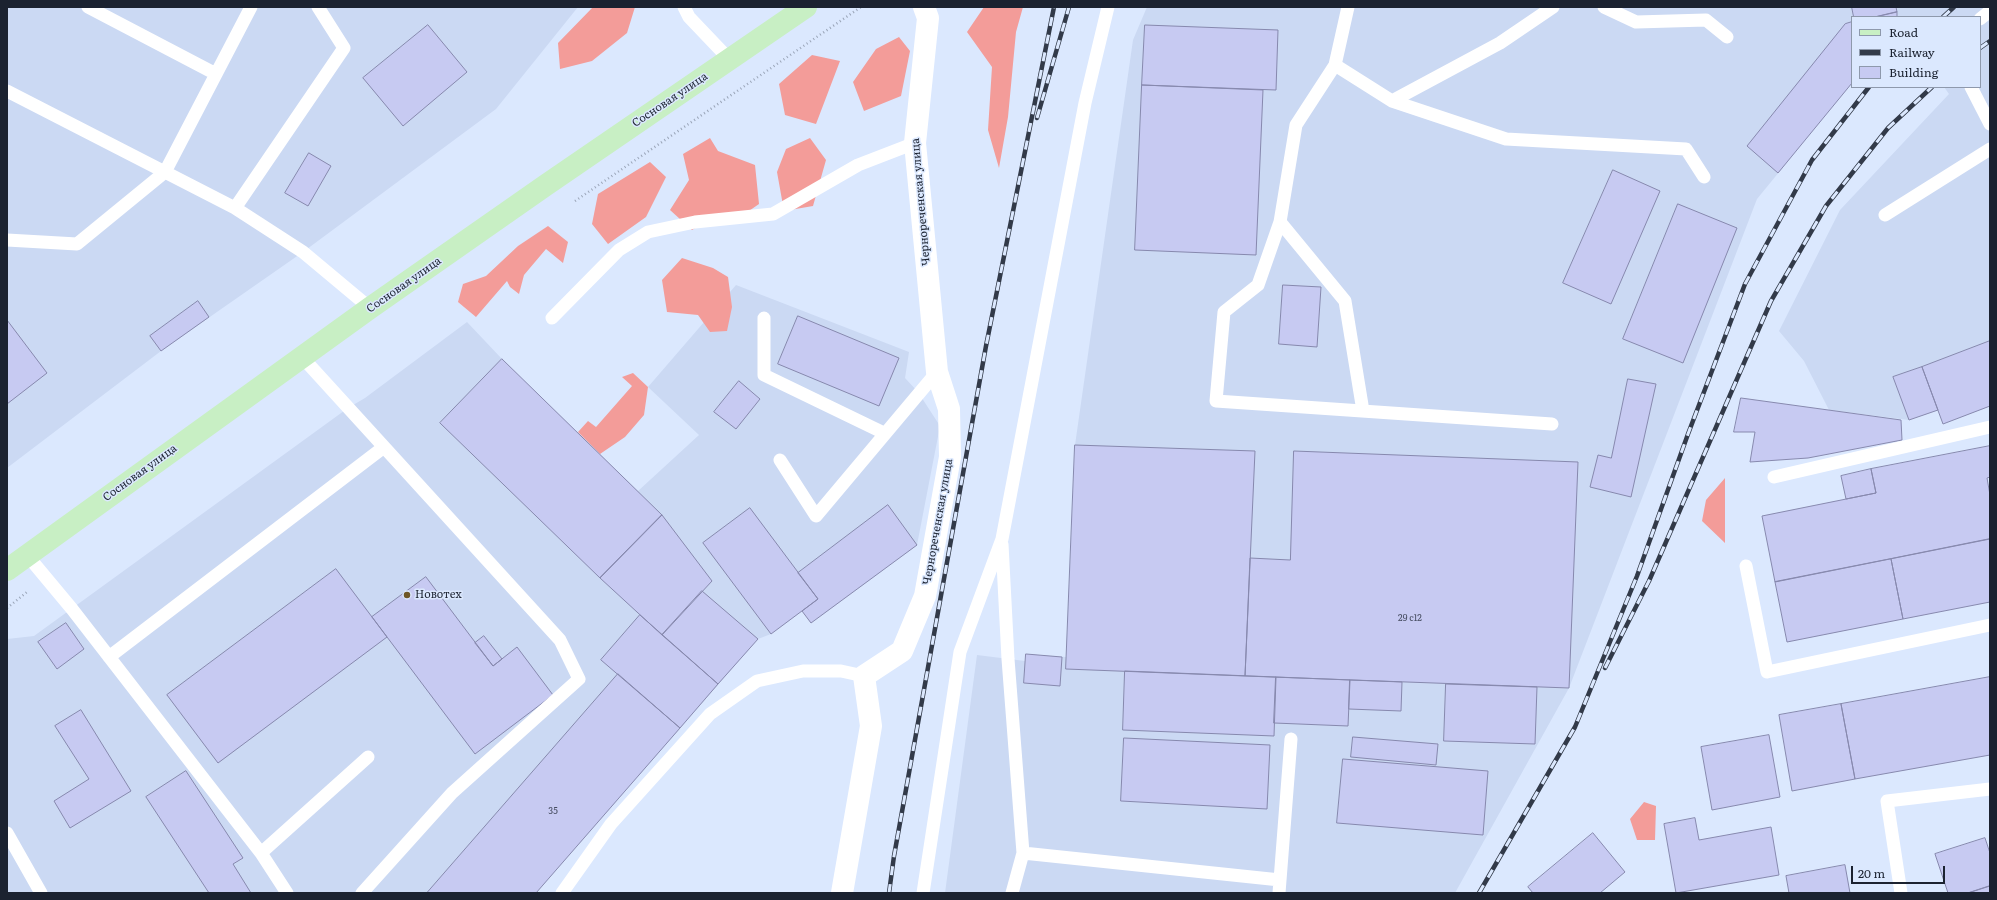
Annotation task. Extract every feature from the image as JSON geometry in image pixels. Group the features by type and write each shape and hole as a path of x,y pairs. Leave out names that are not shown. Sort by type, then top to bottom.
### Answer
{"main road":[{"name":"Сосновая улица","path":"7,570 370,308 806,7"}],"street":[{"name":"Чернореченская улица","path":"864,676 902,651 924,596 950,457 949,409 937,372 915,143 928,18 924,7"},
{"path":"842,893 871,726 864,676"}],"lane":[{"path":"88,7 216,74"},
{"path":"7,240 77,244 165,172 251,7"},
{"path":"235,208 344,48 318,7"},
{"path":"684,7 688,17 729,59"},
{"path":"923,893 960,652 1002,539 1085,102 1108,7"},
{"path":"1348,7 1335,65 1296,125 1280,222 1258,284 1224,312 1216,401 1552,424"},
{"path":"1392,101 1500,43 1553,7"},
{"path":"1604,7 1636,22 1706,20 1727,37"},
{"path":"1981,18 1990,11"},
{"path":"1335,65 1392,101 1506,139 1686,149 1704,177"},
{"path":"1972,88 1990,124"},
{"path":"7,91 235,208 303,252 370,308"},
{"path":"552,318 619,250 648,232 694,222 773,214 858,165 915,143"},
{"path":"1885,215 1990,149"},
{"path":"1280,222 1345,301 1363,411"},
{"path":"764,318 764,375 884,433"},
{"path":"302,357 560,640 579,678 452,793 362,893"},
{"path":"780,460 816,516 884,433 937,372"},
{"path":"1774,477 1990,427"},
{"path":"109,657 384,447"},
{"path":"1002,539 1008,660 1023,853 1012,893"},
{"path":"27,555 109,657 261,853 287,893"},
{"path":"1746,566 1766,672 1990,625"},
{"path":"562,893 611,824 710,714 757,681 803,671 841,671 864,676"},
{"path":"1023,853 1280,886 1291,739"},
{"path":"261,853 368,757"},
{"path":"1901,893 1887,802 1990,790"},
{"path":"7,833 41,893"}],"path":[{"path":"570,205 861,7"},
{"path":"7,608 45,578"}],"shaded area":[{"path":"7,7 578,7 496,109 303,252 161,351 7,468"},
{"path":"593,7 635,7 627,33 592,61 560,69 558,43"},
{"path":"984,7 1023,7 1016,32 1008,117 999,168 988,130 992,67 967,32"},
{"path":"1147,7 1990,7 1990,406 1943,424 1938,410 1909,420 1829,410 1804,361 1779,331 1840,210 1949,94 1945,88 1981,88 1981,16 1851,16 1851,84 1757,199 1569,688 1455,893 945,893 977,655 1025,661 1026,654 1066,657 1075,445 1133,40"},
{"path":"899,37 910,51 901,96 864,111 853,82 876,49"},
{"path":"812,55 840,61 816,124 785,115 779,84"},
{"path":"710,138 718,151 755,165 759,204 733,222 716,214 692,230 670,210 689,180 683,154"},
{"path":"810,138 826,160 813,206 784,211 777,172 786,149"},
{"path":"650,162 666,177 646,217 608,244 592,224 598,194"},
{"path":"548,226 568,242 563,263 546,249 524,275 519,294 510,287 507,281 476,317 458,302 463,284 486,276 518,246"},
{"path":"682,258 713,268 728,277 732,307 727,331 710,332 698,315 667,312 662,280"},
{"name":"Новотех","path":"736,285 909,352 905,378 918,392 940,426 917,545 811,623 802,611 771,634 758,639 536,893 7,893 7,639 34,636 348,408 365,398 467,322 502,359 638,491 699,435 648,387"},
{"path":"633,373 648,387 644,415 625,437 600,454 578,432 588,421 596,427 632,386 622,377"},
{"path":"1725,478 1725,543 1702,521 1706,500"},
{"path":"1644,802 1656,806 1655,840 1637,840 1630,819"}],"building":[{"path":"1852,7 1896,7 1897,12 1879,16 1854,16"},
{"path":"1897,12 1897,16 1879,16"},
{"path":"1851,22 1851,84 1778,173 1747,146 1845,24"},
{"path":"428,25 467,72 403,126 363,78"},
{"path":"1145,25 1278,30 1276,90 1142,85"},
{"path":"1142,85 1263,90 1256,255 1135,250"},
{"path":"309,153 331,166 308,206 285,193"},
{"path":"1613,170 1660,191 1611,304 1563,283"},
{"path":"1678,204 1737,228 1683,363 1623,339"},
{"path":"1283,285 1321,287 1317,347 1279,344"},
{"path":"198,301 209,317 161,351 150,336"},
{"path":"798,316 899,358 879,406 778,364"},
{"path":"7,320 47,373 7,404"},
{"path":"1990,341 1990,406 1943,424 1922,367"},
{"path":"502,359 662,515 600,578 440,423"},
{"path":"1922,367 1938,410 1909,420 1893,377"},
{"path":"1628,379 1656,384 1631,497 1590,487 1598,455 1611,458"},
{"path":"739,381 760,399 736,429 714,412"},
{"path":"1741,398 1901,420 1902,440 1808,458 1750,462 1755,432 1734,432"},
{"path":"1075,445 1255,451 1245,676 1066,669"},
{"path":"1990,446 1990,477 1987,478 1990,495 1990,539 1775,582 1762,516 1876,493 1871,469"},
{"path":"1294,451 1578,462 1569,688 1245,676 1250,558 1290,560"},
{"path":"1871,469 1876,493 1846,499 1841,476"},
{"path":"888,505 917,545 811,623 802,611 818,599 798,573"},
{"path":"750,508 818,599 771,634 703,543"},
{"path":"662,515 712,581 662,635 600,578"},
{"path":"1990,539 1990,602 1903,619 1891,559"},
{"path":"1891,559 1903,619 1787,642 1775,582"},
{"path":"336,569 387,637 218,763 167,695"},
{"path":"426,577 493,666 517,647 553,695 475,754 372,617"},
{"path":"702,591 758,639 718,684 662,635"},
{"path":"640,615 718,684 680,728 601,660"},
{"path":"66,623 84,649 57,669 38,642"},
{"path":"484,636 502,659 493,666 475,643"},
{"path":"1026,654 1062,657 1060,686 1024,683"},
{"path":"1125,671 1276,677 1274,736 1123,730"},
{"path":"618,674 680,728 536,893 427,893"},
{"path":"1276,677 1350,680 1348,726 1274,723"},
{"path":"1990,677 1990,755 1855,779 1841,704"},
{"path":"1350,680 1402,682 1401,711 1349,709"},
{"path":"1446,684 1537,687 1535,744 1444,741"},
{"path":"1841,704 1855,779 1792,791 1779,715"},
{"path":"81,710 131,791 70,828 54,801 89,779 55,726"},
{"path":"1769,735 1780,797 1712,810 1701,747"},
{"path":"1353,737 1438,744 1436,765 1351,757"},
{"path":"1124,738 1270,745 1267,809 1121,801"},
{"path":"1343,759 1488,771 1483,835 1337,823"},
{"path":"186,771 243,858 233,864 251,893 209,893 146,797"},
{"path":"1695,818 1699,840 1771,827 1779,875 1676,893 1664,824"},
{"path":"1593,833 1625,872 1600,893 1533,893 1528,887"},
{"path":"1985,838 1990,853 1990,886 1968,893 1948,893 1935,854"},
{"path":"1845,865 1850,893 1789,893 1786,876"},
{"path":"1990,886 1990,893 1968,893"}],"railway":[{"path":"889,893 894,856 986,346 1054,7"},
{"path":"1037,118 1069,7"},
{"path":"1944,16 1954,7"},
{"path":"1981,47 1990,41"},
{"path":"1479,893 1575,727 1637,576 1688,434 1745,284 1812,160 1868,88"},
{"path":"1605,668 1649,581 1771,301 1826,206 1888,128 1931,88"}],"place":[{"name":"Новотех","path":"407,595"}]}
